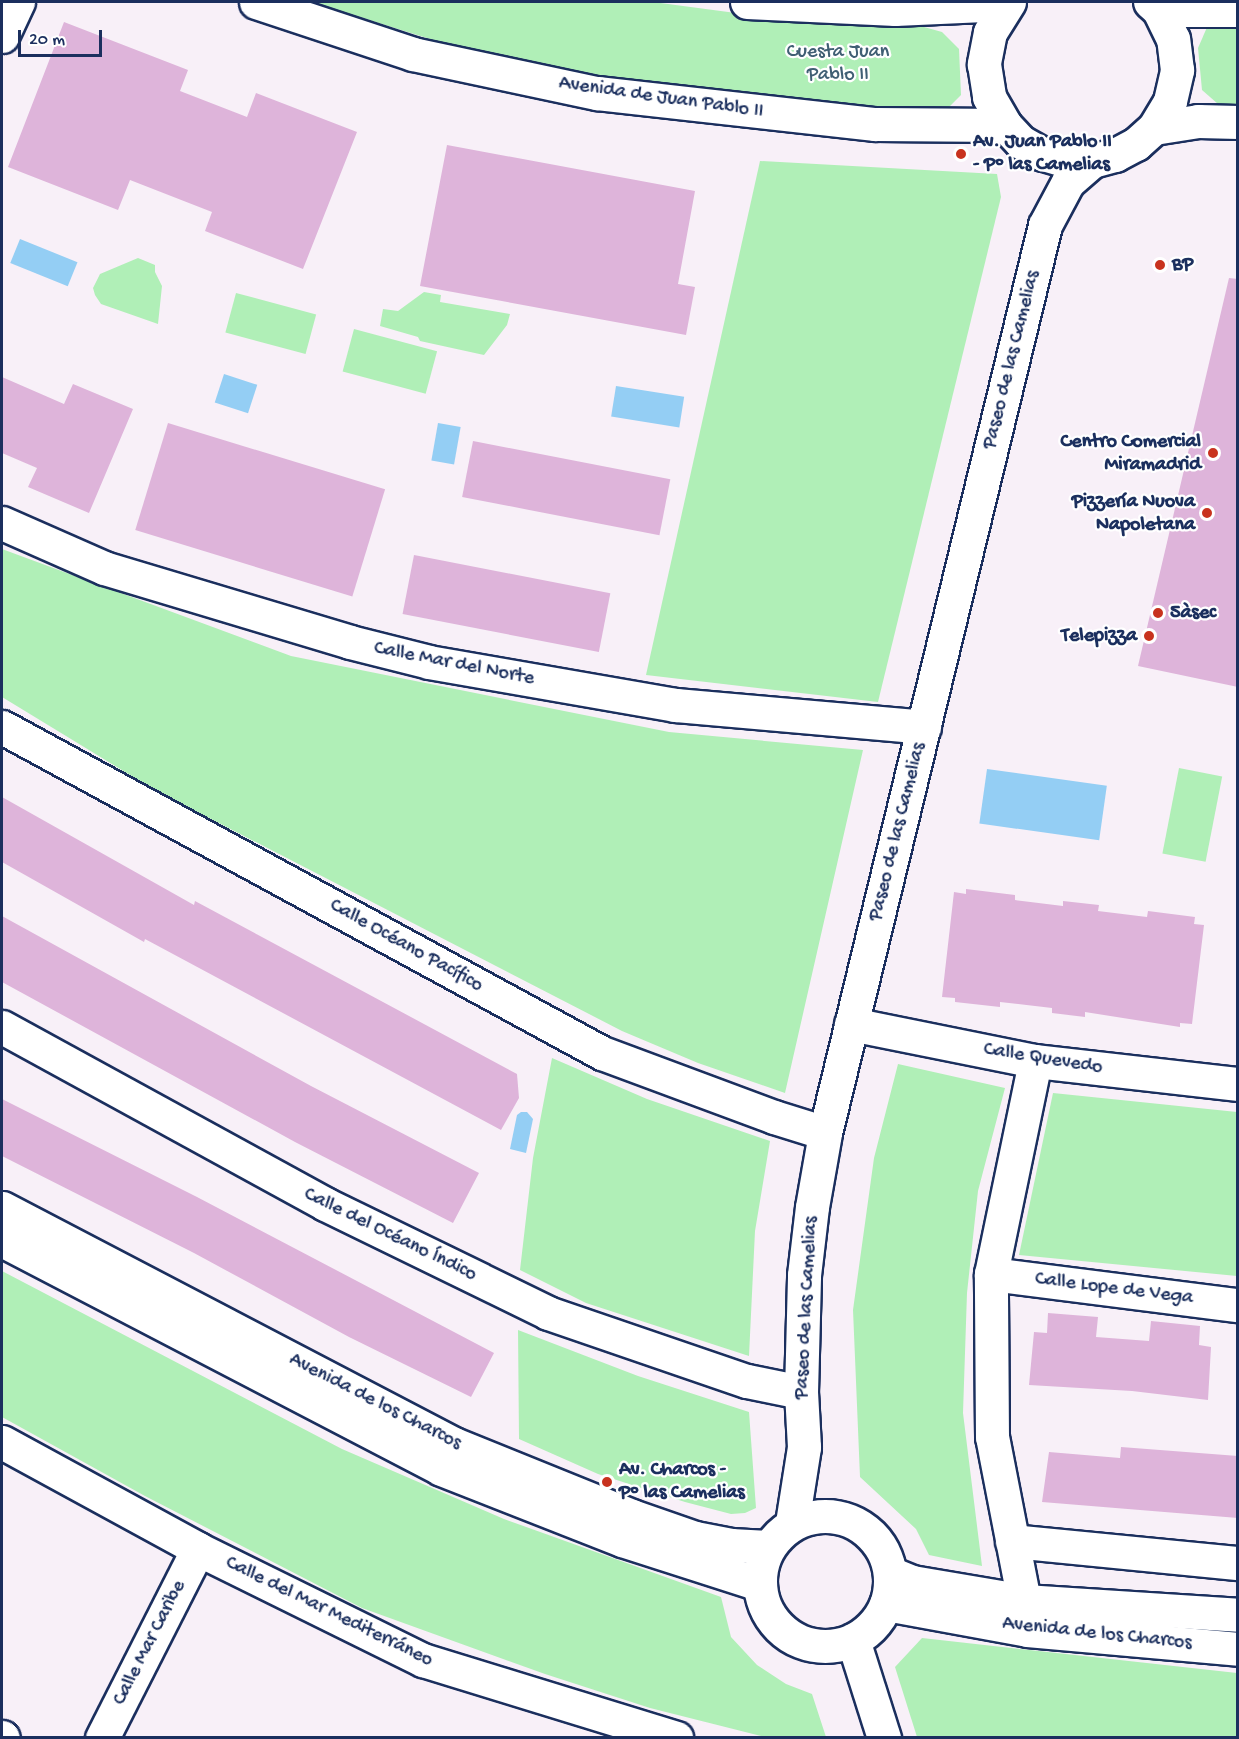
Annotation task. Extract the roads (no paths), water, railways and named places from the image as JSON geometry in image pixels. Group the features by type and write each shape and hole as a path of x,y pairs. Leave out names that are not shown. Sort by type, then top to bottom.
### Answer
{"street":[{"path":"2,36 18,2"},
{"name":"Avenida de Juan Pablo II","path":"256,2 412,54 597,93 875,124 1013,134"},
{"path":"747,2 895,9 1008,3"},
{"name":"Paseo de las Camelias","path":"1008,3 990,32 984,64 989,96 1040,172 1045,225"},
{"path":"1013,134 1043,154 1067,161 1092,161 1115,155 1136,144 1154,128 1170,101 1177,70 1173,39 1155,6"},
{"path":"1155,6 1238,10"},
{"path":"1154,128 1198,121 1238,122"},
{"name":"Paseo de las Camelias","path":"804,1447 801,1392 804,1275 812,1208 825,1133 1045,225 1068,182 1092,161"},
{"name":"Calle Mar del Norte","path":"2,523 104,568 350,642 429,662 675,705 924,727"},
{"name":"Calle Océano Pacífico","path":"2,727 602,1053 774,1117 825,1133"},
{"name":"Calle Quevedo","path":"851,1024 1035,1061 1238,1084"},
{"name":"Calle del Océano Índico","path":"2,1027 325,1204 548,1313 747,1381 801,1392"},
{"path":"1024,1601 992,1437 991,1275 1035,1061"},
{"name":"Avenida de los Charcos","path":"2,1208 454,1444 632,1516 695,1538 730,1545 768,1547"},
{"name":"Avenida de los Charcos","path":"2,1240 441,1468 622,1540 759,1584"},
{"name":"Calle Lope de Vega","path":"991,1275 1238,1305"},
{"name":"Calle del Mar Mediterráneo","path":"2,1442 198,1549 423,1660 676,1737"},
{"path":"792,1523 804,1447"},
{"path":"804,1447 835,1516"},
{"path":"835,1516 861,1526 874,1538 885,1554 888,1589 871,1627 843,1643 802,1642 784,1632 770,1617 762,1602 759,1584 762,1559 778,1534 792,1523 807,1517 835,1516"},
{"path":"1012,1541 1238,1563"},
{"name":"Calle Mar Caribe","path":"102,1737 198,1549"},
{"name":"Avenida de los Charcos","path":"888,1589 912,1582 1024,1601 1238,1615"},
{"name":"Avenida de los Charcos","path":"888,1589 1027,1630 1238,1649"},
{"path":"843,1643 863,1737"},
{"path":"843,1643 884,1737"}],"water":[{"path":"20,239 77,262 68,286 10,263"},
{"path":"224,374 257,385 248,413 215,403"},
{"path":"616,386 684,397 679,427 611,417"},
{"path":"438,423 461,427 454,464 431,460"},
{"path":"987,769 1107,786 1099,840 979,823"},
{"path":"527,1112 533,1119 526,1153 510,1149 517,1115"}],"place":[{"name":"Av. Juan Pablo II - Pº las Camelias","path":"961,154"},
{"name":"BP","path":"1160,265"},
{"name":"Centro Comercial Miramadrid","path":"1213,453"},
{"name":"Pizzería Nuova Napoletana","path":"1207,513"},
{"name":"5àsec","path":"1158,613"},
{"name":"Telepizza","path":"1149,636"},
{"name":"Av. Charcos - Pº las Camelias","path":"607,1482"}],"park label":[{"name":"Cuesta Juan Pablo II","path":"838,64"}]}
